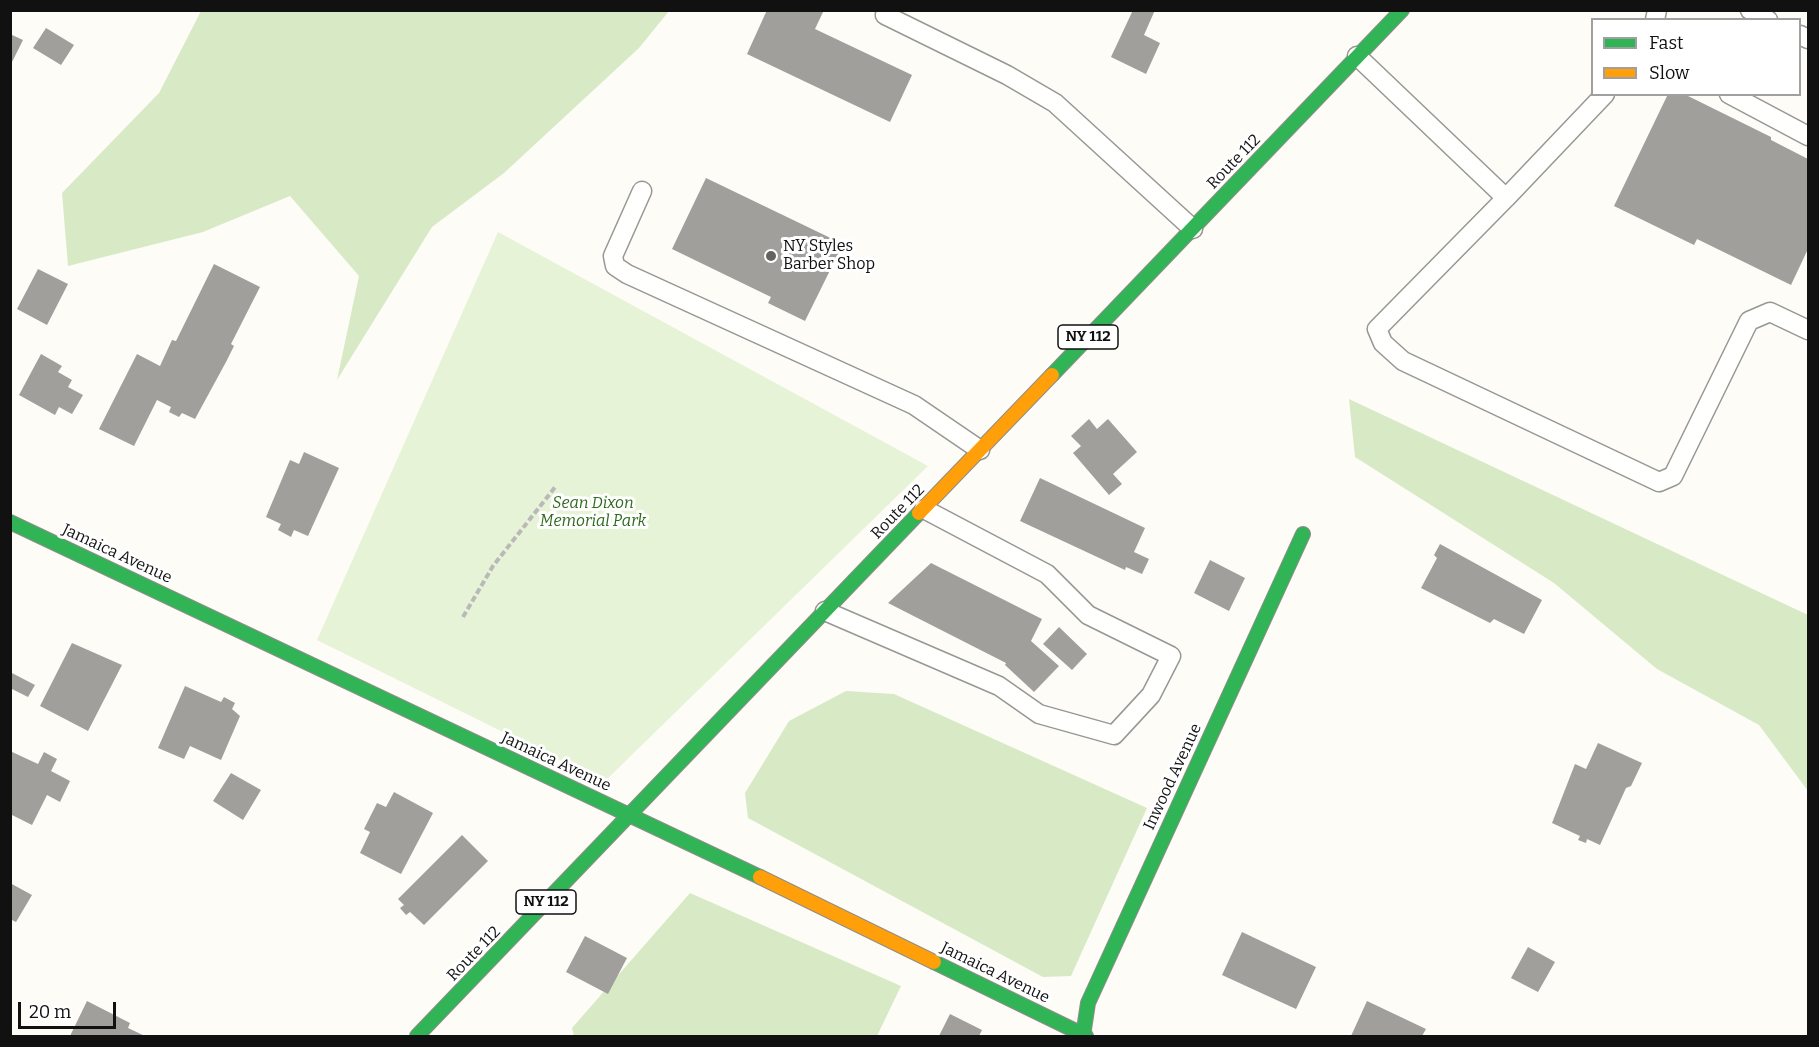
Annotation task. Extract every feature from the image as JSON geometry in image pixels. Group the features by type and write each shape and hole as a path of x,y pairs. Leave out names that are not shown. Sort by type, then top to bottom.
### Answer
{"street":[{"name":"Route 112","path":"417,1036 1402,10"},
{"name":"Jamaica Avenue","path":"10,522 629,816 1084,1036"},
{"name":"Inwood Avenue","path":"1084,1036 1088,1004 1303,534"}],"lane":[{"path":"1750,10 1764,18"},
{"path":"885,15 1007,75 1055,103 1193,229"},
{"path":"1357,56 1506,198"},
{"path":"1603,96 1377,329 1383,343 1402,361 1659,482 1673,476 1749,321 1770,312 1809,330"},
{"path":"1733,96 1809,136"},
{"path":"642,191 613,256 615,266 627,274 914,405 980,450"},
{"path":"825,611 999,686 1039,714 1114,735 1151,695 1171,656 1088,615 1047,574 924,509"}],"path":[{"path":"463,616 493,566 556,486"}],"green space":[{"path":"201,11 669,11 639,48 504,173 432,227 337,380 359,276 290,196 203,232 68,266 62,193 159,93"},
{"name":"Sean Dixon Memorial Park","path":"498,232 928,466 604,782 317,640"},
{"path":"1349,399 1808,615 1808,791 1759,725 1657,669 1554,583 1355,457"},
{"path":"846,691 894,694 1147,808 1071,976 1043,977 748,818 745,793 789,721"},
{"path":"690,893 901,986 877,1036 574,1036 572,1028"}],"building":[{"path":"767,10 824,10 815,29 912,75 890,122 747,54"},
{"path":"1133,10 1155,10 1144,35 1160,43 1146,74 1111,57"},
{"path":"46,28 74,45 61,65 33,48"},
{"path":"10,34 23,40 10,66"},
{"path":"1667,96 1688,96 1771,137 1771,140 1808,159 1808,249 1791,285 1697,239 1694,245 1614,206"},
{"path":"706,178 843,244 805,321 768,303 771,297 672,249"},
{"path":"214,264 260,287 231,344 234,346 195,419 182,413 179,417 169,412 171,407 157,400 134,446 99,429 137,354 160,366 172,340 176,341"},
{"path":"38,269 68,284 47,325 17,309"},
{"path":"41,354 62,366 58,372 72,380 68,387 83,395 72,414 59,407 55,415 19,395"},
{"path":"1089,419 1097,429 1108,419 1137,452 1113,474 1122,484 1109,495 1073,453 1081,446 1071,436"},
{"path":"304,452 339,468 308,536 294,530 291,537 278,530 281,524 266,517 290,460 299,464"},
{"path":"1040,478 1145,528 1134,552 1149,559 1142,574 1126,567 1125,570 1020,521"},
{"path":"1440,544 1542,600 1524,634 1494,619 1490,623 1421,588 1437,558 1434,555"},
{"path":"1210,560 1245,578 1229,611 1194,593"},
{"path":"931,563 1042,619 1031,641 1059,666 1034,692 1005,665 1006,663 888,603"},
{"path":"1059,627 1087,654 1072,670 1043,644"},
{"path":"72,643 122,665 88,731 40,706"},
{"path":"10,672 35,685 28,697 10,688"},
{"path":"185,686 221,702 224,697 235,703 232,709 240,716 221,760 190,746 184,759 158,748"},
{"path":"1598,743 1642,763 1631,786 1626,788 1600,845 1587,839 1586,843 1578,840 1580,836 1552,823 1575,764 1586,769"},
{"path":"10,751 38,764 44,752 57,759 51,771 70,781 60,802 47,795 32,825 10,814"},
{"path":"231,773 261,790 243,820 213,801"},
{"path":"394,792 433,813 401,874 360,853 370,832 364,829 377,803 386,807"},
{"path":"462,835 488,861 424,925 410,912 406,915 400,908 404,905 398,899"},
{"path":"10,883 32,895 16,922 10,919"},
{"path":"1242,932 1316,967 1296,1009 1222,975"},
{"path":"585,936 627,958 608,994 566,972"},
{"path":"1528,947 1555,962 1538,992 1511,978"},
{"path":"87,1001 130,1023 128,1028 145,1036 70,1036"},
{"path":"1367,1001 1426,1029 1422,1036 1351,1036"},
{"path":"950,1014 982,1030 979,1036 939,1036"}],"traffic: fast":[{"path":"1052,375 1402,10"},
{"path":"417,1036 919,513"},
{"path":"10,522 760,877"},
{"path":"1083,1036 1088,1003 1303,534"},
{"path":"934,962 1086,1036"}],"traffic: slow":[{"path":"919,513 1052,375"},
{"path":"760,877 934,962"}],"place":[{"name":"NY Styles Barber Shop","path":"771,256"}]}
